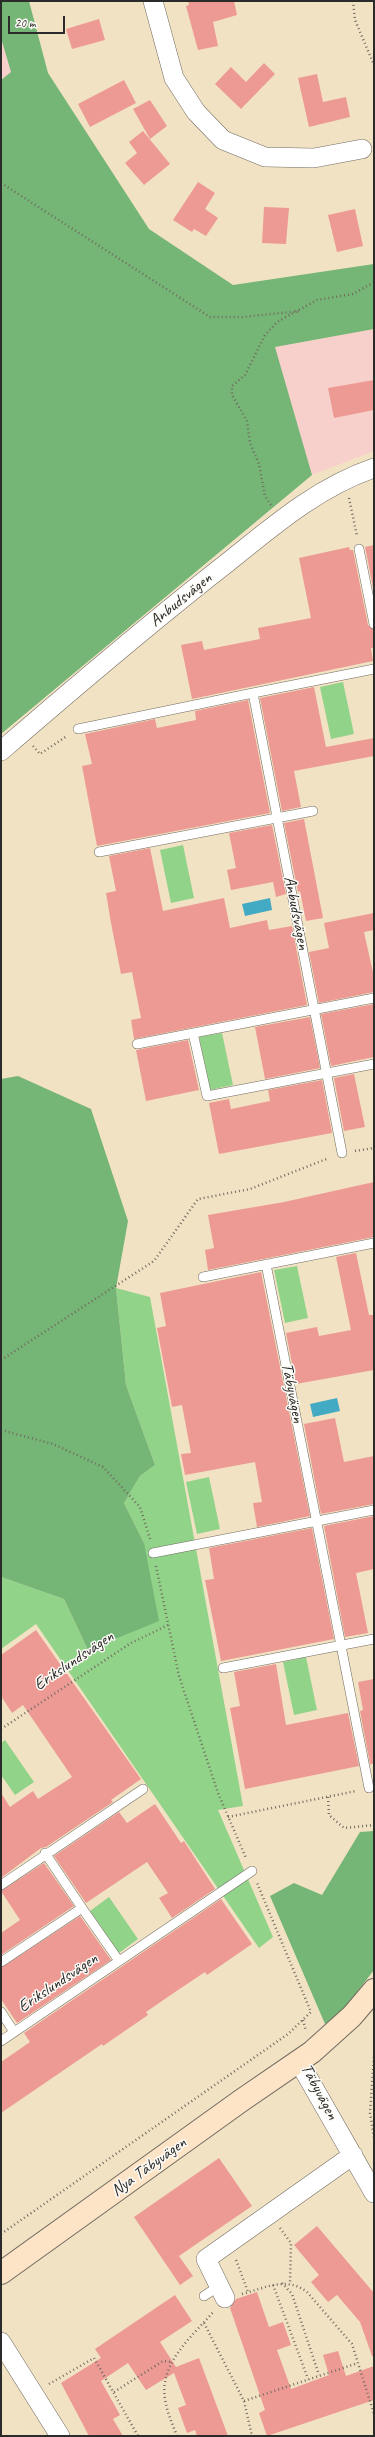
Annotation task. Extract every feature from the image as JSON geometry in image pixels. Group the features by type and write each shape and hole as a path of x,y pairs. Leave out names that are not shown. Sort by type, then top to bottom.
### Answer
{"main road":[{"name":"Täbyvägen","path":"299,2062 352,2016 374,1990"},
{"name":"Nya Täbyvägen","path":"1,2274 242,2100 299,2062"}],"street":[{"path":"153,1 174,78 196,112 223,140 265,156 314,158 362,149"},
{"name":"Anbudsvägen","path":"1,752 196,587 303,503 346,480 374,468"},
{"name":"Täbyvägen","path":"299,2062 374,2193"},
{"path":"216,2294 206,2259 353,2155"},
{"path":"1,2342 34,2392 60,2436"}],"lane":[{"path":"359,548 374,624"},
{"path":"78,729 374,669"},
{"name":"Anbudsvägen","path":"253,693 342,1153"},
{"path":"99,852 313,811"},
{"path":"137,1044 374,998"},
{"path":"193,1033 207,1096 374,1064"},
{"path":"203,1277 374,1243"},
{"name":"Täbyvägen","path":"266,1264 369,1788"},
{"path":"153,1553 374,1510"},
{"path":"223,1668 374,1639"},
{"path":"1,1885 45,1853 143,1789"},
{"name":"Erikslundsvägen","path":"45,1853 119,1961"},
{"name":"Erikslundsvägen","path":"1,2041 252,1871"},
{"path":"1,1962 82,1908"},
{"name":"Erikslundsvägen","path":"1,2012 14,2032"}],"path":[{"path":"353,1 355,20 374,65"},
{"path":"1,183 210,317 301,311"},
{"path":"280,521 265,496 247,421 232,396 232,386 245,375 265,335 277,322 301,311 317,300 353,294 374,282"},
{"path":"346,480 359,548"},
{"path":"22,733 40,754 78,729"},
{"path":"1,1360 154,1261 198,1199 250,1188 342,1153 374,1148"},
{"path":"1,1430 53,1444 103,1467 140,1507 153,1553 179,1676 218,1793 311,2012 288,2034 1,2234"},
{"name":"Erikslundsvägen","path":"1,1729 131,1642 168,1626"},
{"path":"228,1817 369,1788"},
{"path":"328,1797 329,1815 344,1828 374,1825"},
{"path":"374,2058 370,2113 374,2138"},
{"path":"278,2225 291,2243 290,2284"},
{"path":"234,2255 248,2292"},
{"path":"282,2283 292,2294 319,2375"},
{"path":"177,2436 165,2402 164,2389 168,2369 171,2362 204,2322 216,2294 248,2292 282,2283 299,2285 307,2292 352,2344 374,2414"},
{"path":"273,2285 308,2379"},
{"path":"204,2322 244,2401 252,2436"},
{"path":"34,2392 94,2358 138,2436"},
{"path":"114,2392 163,2361 171,2362"},
{"path":"244,2401 358,2363"}],"shaded area":[{"path":"1,38 11,72 1,80"},
{"path":"374,329 374,451 312,475 274,347"}],"green space":[{"path":"1,1 29,1 48,73 149,229 233,285 374,264 374,329 275,347 312,475 1,734 1,80 11,72 1,38"},
{"path":"343,682 354,734 331,739 320,687"},
{"path":"183,845 194,898 171,903 160,850"},
{"path":"222,1033 233,1085 210,1090 199,1037"},
{"path":"18,1076 91,1109 128,1221 116,1288 126,1385 155,1465 140,1476 124,1503 144,1543 159,1621 88,1650 64,1599 1,1577 1,1079"},
{"path":"297,1266 308,1318 285,1323 274,1270"},
{"path":"116,1288 150,1297 243,1806 218,1810 273,1937 259,1948 36,1624 1,1649 1,1577 64,1599 88,1650 144,1543 124,1503 140,1476 155,1465 126,1385"},
{"path":"209,1477 220,1529 197,1534 186,1482"},
{"path":"306,1657 317,1710 294,1715 283,1662"},
{"path":"5,1740 34,1782 15,1795 1,1775 1,1743"},
{"path":"374,1831 374,1970 343,2010 325,2024 270,1896 294,1883 322,1895 360,1832"},
{"path":"109,1897 138,1939 119,1953 90,1911"}],"water":[{"path":"270,898 272,910 245,916 242,904"},
{"path":"337,1398 340,1411 313,1417 310,1404"}],"building":[{"path":"188,1 234,1 237,15 213,22 218,46 198,50 186,6 189,5"},
{"path":"99,19 105,40 72,49 66,29"},
{"path":"264,63 275,74 241,109 215,84 231,67 246,82"},
{"path":"317,74 323,102 346,97 350,117 309,127 298,78"},
{"path":"124,80 136,103 90,127 78,104"},
{"path":"150,100 167,126 150,139 133,109"},
{"path":"143,131 170,164 144,185 125,163 137,153 129,142"},
{"path":"198,182 215,193 205,209 218,218 206,236 194,229 192,232 173,220"},
{"path":"264,207 289,208 286,244 262,243"},
{"path":"355,209 363,246 337,252 328,215"},
{"path":"374,380 374,410 334,418 328,388"},
{"path":"374,545 374,593 365,547"},
{"path":"349,547 350,550 353,550 368,625 374,630 374,648 371,648 373,661 192,699 181,645 202,641 204,650 260,639 258,628 311,618 299,558"},
{"path":"314,687 326,747 374,738 374,756 294,771 301,807 282,811 260,698"},
{"path":"248,700 270,813 97,846 82,766 92,764 85,734 155,719 157,728 196,720 195,711"},
{"path":"304,819 323,918 306,921 300,891 298,892 284,823"},
{"path":"272,825 286,894 276,897 273,882 231,890 227,870 236,868 229,833"},
{"path":"150,848 163,911 224,898 230,928 267,920 269,930 292,926 307,1005 134,1039 131,1020 141,1018 132,972 121,974 106,893 116,891 109,856"},
{"path":"374,913 374,930 364,932 374,977 374,992 319,1003 309,952 329,948 324,923"},
{"path":"374,1004 374,1057 331,1066 321,1014"},
{"path":"310,1017 320,1068 265,1079 255,1027"},
{"path":"188,1040 199,1090 146,1101 136,1050"},
{"path":"354,1074 365,1127 344,1131 334,1078"},
{"path":"322,1080 332,1133 219,1154 209,1103 229,1099 231,1109 270,1101 268,1090"},
{"path":"374,1182 374,1237 208,1270 205,1250 214,1248 208,1215 284,1202"},
{"path":"356,1253 369,1315 374,1315 374,1370 296,1384 286,1333 317,1327 319,1336 351,1330 336,1257"},
{"path":"261,1272 310,1516 257,1527 253,1503 262,1502 255,1462 185,1475 181,1454 191,1453 182,1405 172,1407 157,1328 166,1326 160,1293"},
{"path":"335,1418 344,1462 374,1456 374,1504 321,1514 304,1424"},
{"path":"374,1516 374,1569 356,1573 368,1633 345,1637 324,1526"},
{"path":"312,1528 334,1639 221,1661 205,1580 214,1579 209,1548"},
{"path":"36,1630 141,1779 111,1800 113,1802 46,1847 41,1848 1,1878 1,1793 10,1807 33,1791 38,1799 72,1777 23,1705 12,1713 1,1696 1,1655"},
{"path":"276,1664 286,1725 348,1713 359,1766 245,1789 230,1708 240,1706 234,1672"},
{"path":"374,1679 374,1764 370,1764 360,1711 363,1710 358,1682"},
{"path":"155,1804 181,1843 184,1841 215,1889 172,1918 159,1898 168,1893 147,1862 86,1903 54,1856 119,1812 127,1823"},
{"path":"44,1863 74,1906 1,1955 1,1933 20,1920 1,1891"},
{"path":"221,1899 252,1944 207,1975 205,1972 178,1990 146,2012 148,2015 103,2046 102,2044 1,2113 1,2062 30,2042 24,2033"},
{"path":"80,1916 111,1960 17,2023 1,1999 1,1968"},
{"path":"219,2158 252,2206 179,2256 193,2276 180,2285 134,2217"},
{"path":"317,2226 374,2293 374,2356 372,2356 360,2322 337,2295 328,2302 311,2282 319,2275 294,2245"},
{"path":"257,2292 269,2327 283,2322 291,2345 277,2350 291,2389 329,2375 323,2355 338,2351 346,2376 374,2366 374,2400 267,2436 259,2413 265,2410 230,2308 236,2299"},
{"path":"175,2295 192,2321 160,2342 176,2367 199,2358 228,2436 197,2436 195,2430 187,2433 178,2408 186,2405 174,2373 146,2390 128,2363 101,2381 120,2415 113,2419 123,2436 89,2436 61,2383 101,2358 95,2349"}]}
